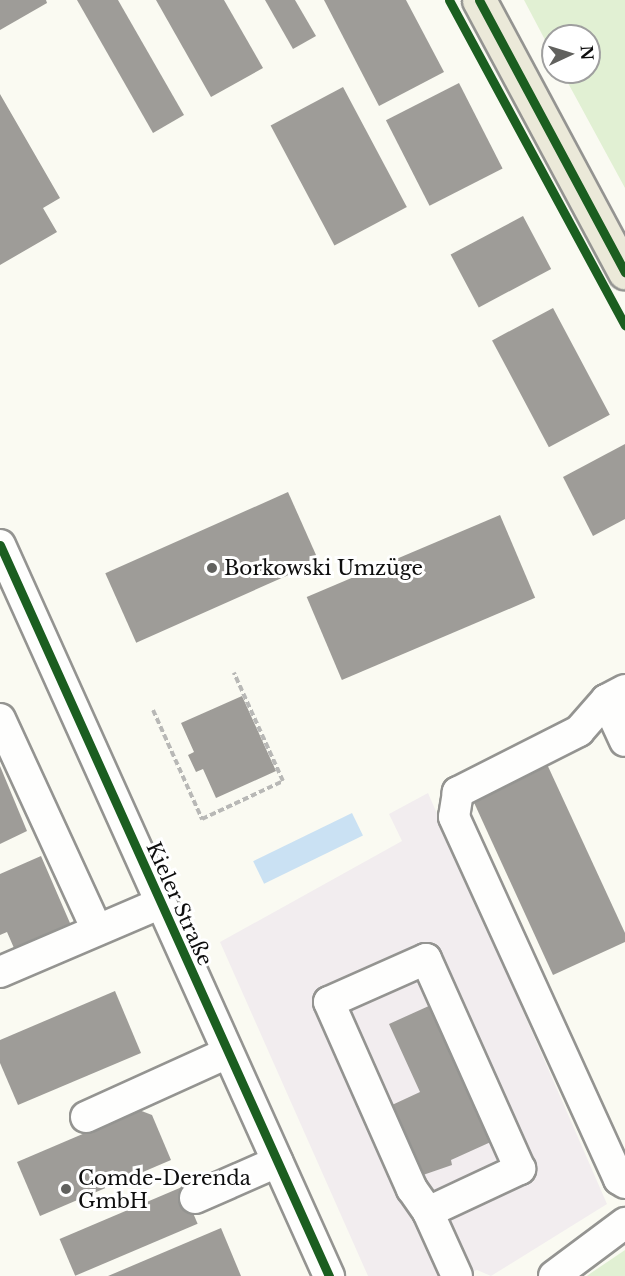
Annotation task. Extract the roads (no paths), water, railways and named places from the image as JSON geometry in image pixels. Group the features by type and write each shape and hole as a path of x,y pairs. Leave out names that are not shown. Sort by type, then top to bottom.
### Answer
{"main road":[{"path":"479,0 625,272"}],"street":[{"name":"Kieler Straße","path":"0,545 159,904 329,1276"},
{"path":"616,695 625,741"},
{"path":"616,695 579,730 458,792 454,817 620,1179 625,1183"},
{"path":"0,719 97,930"},
{"path":"0,972 159,904"},
{"path":"428,1212 520,1169 426,959 329,1002 412,1190 428,1212 456,1276"},
{"path":"86,1117 227,1053"},
{"path":"195,1198 277,1162"},
{"path":"554,1276 625,1223"}],"water":[{"path":"352,813 363,835 264,884 253,861"}],"place":[{"name":"Borkowski Umzüge","path":"212,568"},
{"name":"Comde-Derenda GmbH","path":"66,1189"}]}
